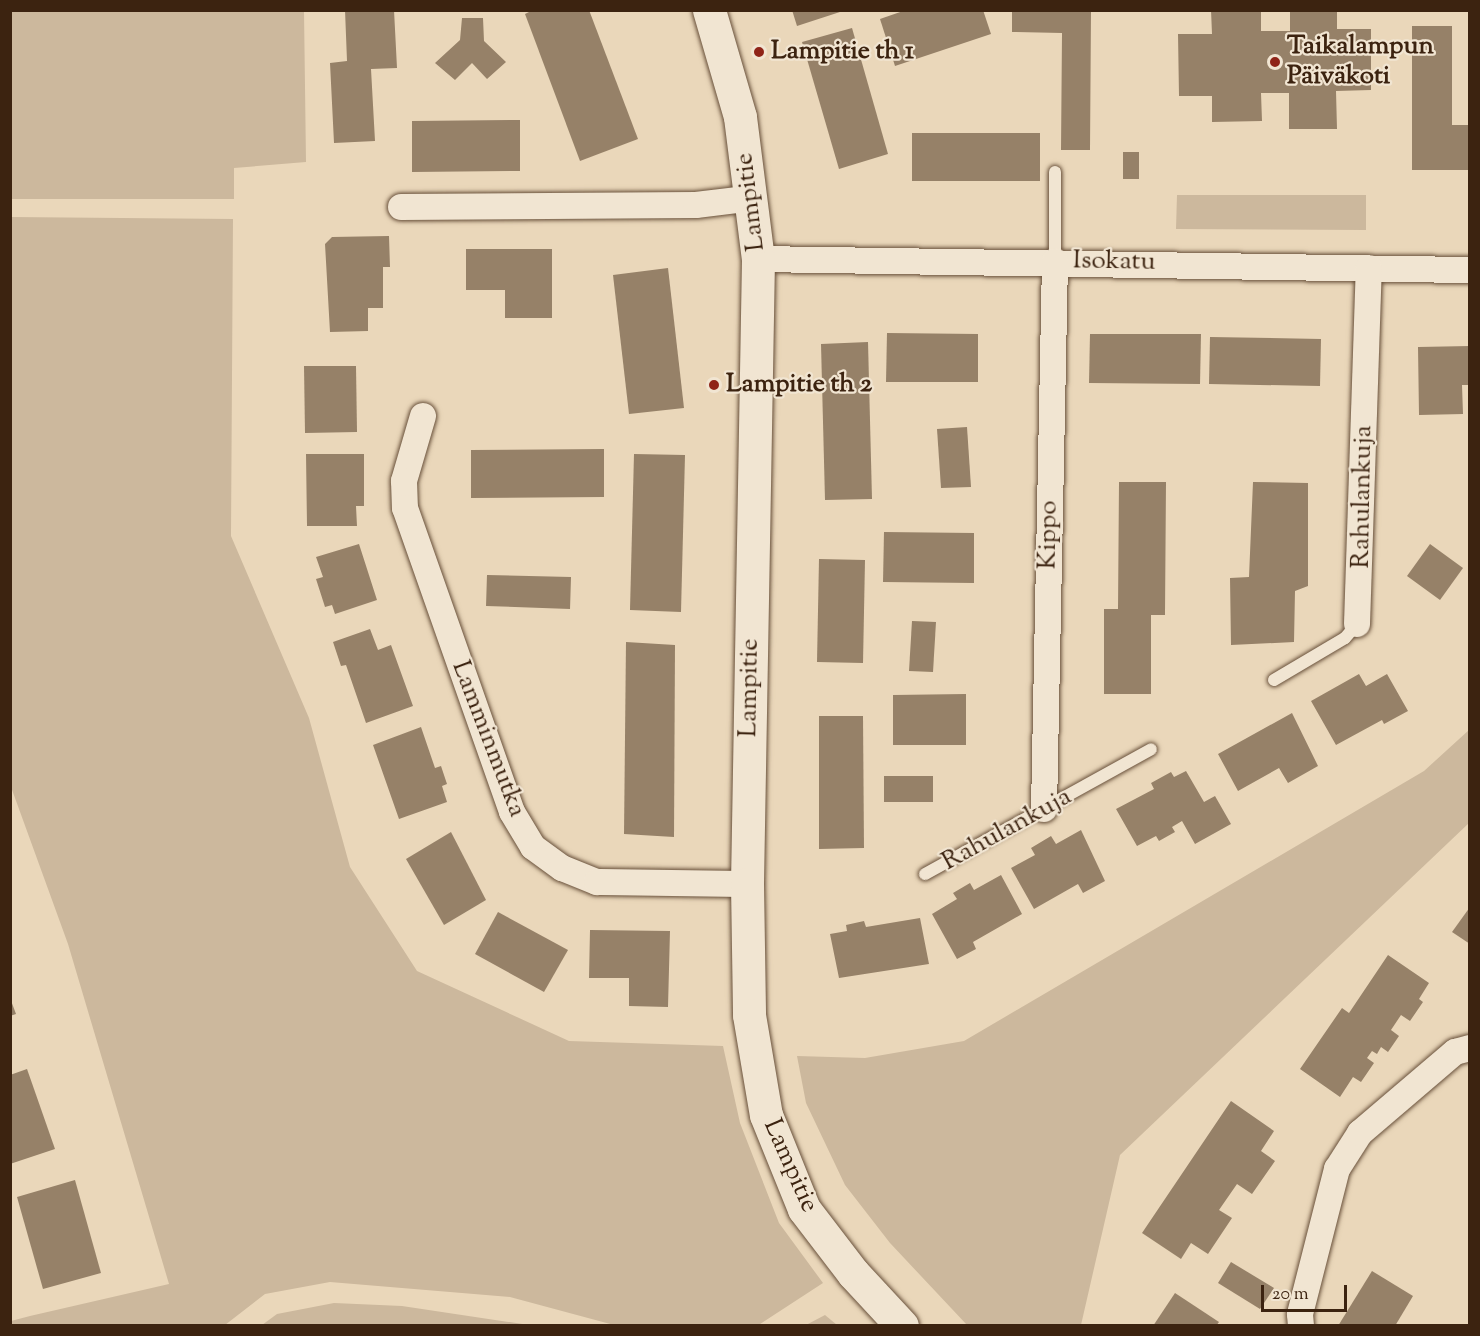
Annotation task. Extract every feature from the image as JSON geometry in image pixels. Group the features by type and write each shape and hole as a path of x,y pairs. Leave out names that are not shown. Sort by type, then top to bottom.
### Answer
{"street":[{"name":"Lampitie","path":"709,10 740,117 753,198 758,259 747,884 749,1016 766,1115 804,1209 853,1273 902,1326"},
{"path":"401,207 696,205 753,198"},
{"name":"Isokatu","path":"758,259 1055,261 1470,270"},
{"name":"Kippo","path":"1044,810 1055,261"},
{"name":"Rahulankuja","path":"1357,624 1369,268"},
{"name":"Lamminmutka","path":"423,416 404,481 405,508 512,812 533,847 562,868 597,882 747,884"},
{"path":"1301,1326 1300,1314 1337,1169 1360,1133 1455,1052 1470,1048"}],"lane":[{"path":"1055,261 1056,172"},
{"name":"Rahulankuja","path":"1274,680 1345,638 1357,624"},
{"name":"Rahulankuja","path":"925,874 1151,749"}],"shaded area":[{"path":"10,11 304,11 306,162 234,168 234,199 11,199"},
{"path":"1177,195 1366,195 1366,230 1176,229"},
{"path":"11,217 233,219 231,536 309,718 350,867 417,971 569,1041 723,1046 740,1123 779,1223 823,1283 757,1326 614,1325 510,1297 330,1282 265,1294 225,1325 11,1325 11,1321 30,1316 169,1284 68,944 11,787"},
{"path":"1469,730 1469,823 1120,1155 1081,1325 967,1325 890,1243 845,1185 806,1103 797,1056 865,1058 964,1041 1424,771"},
{"path":"334,1303 402,1306 529,1325 262,1325 277,1314"},
{"path":"825,1315 837,1325 806,1325"}],"building":[{"path":"345,10 394,10 397,68 371,69 375,141 334,143 330,63 347,61"},
{"path":"533,10 589,10 638,139 580,161 525,14"},
{"path":"792,10 843,10 843,11 797,26"},
{"path":"906,10 983,10 991,34 895,66 880,19"},
{"path":"1012,10 1091,10 1090,150 1061,150 1062,33 1012,32"},
{"name":"Taikalampun Päiväkoti","path":"1211,10 1261,10 1261,31 1290,31 1290,10 1337,10 1337,29 1371,29 1371,90 1336,91 1337,129 1289,129 1289,93 1261,93 1262,121 1212,122 1212,96 1179,96 1178,34 1212,34"},
{"path":"462,18 483,18 484,41 506,62 487,79 472,63 455,80 435,63 460,40"},
{"path":"1412,26 1452,26 1452,125 1470,125 1470,170 1412,170"},
{"path":"852,28 888,154 839,169 802,42"},
{"path":"520,120 520,171 412,172 412,121"},
{"path":"912,133 1040,133 1040,181 912,181"},
{"path":"1123,152 1139,152 1139,179 1123,179"},
{"path":"389,236 390,267 383,267 383,308 368,308 368,331 330,332 325,244 332,237"},
{"path":"466,249 552,249 552,318 505,318 505,290 466,290"},
{"path":"668,268 684,408 629,414 613,275"},
{"path":"887,333 978,334 978,382 886,382"},
{"path":"1090,334 1201,334 1200,384 1089,383"},
{"path":"1210,337 1321,339 1320,386 1209,384"},
{"path":"868,342 872,499 825,500 821,344"},
{"path":"1470,346 1470,385 1462,385 1463,414 1419,415 1418,347"},
{"path":"304,366 356,366 357,432 305,433"},
{"path":"967,427 971,487 941,488 937,429"},
{"path":"604,449 604,497 471,498 471,450"},
{"path":"306,454 364,454 364,506 356,506 357,526 307,526"},
{"path":"634,454 685,455 681,612 630,610"},
{"path":"1119,482 1166,482 1165,615 1151,615 1151,694 1104,694 1104,609 1118,609"},
{"path":"1253,482 1308,483 1308,586 1295,591 1294,642 1231,645 1230,578 1249,577"},
{"path":"884,532 974,533 974,583 883,582"},
{"path":"359,544 377,600 335,614 332,605 325,607 316,579 323,577 316,557"},
{"path":"1430,544 1463,568 1440,600 1407,576"},
{"path":"819,559 865,560 863,663 817,662"},
{"path":"487,575 571,577 570,609 486,606"},
{"path":"912,621 936,622 933,672 909,671"},
{"path":"370,629 378,650 391,645 413,706 366,723 346,665 341,666 333,642"},
{"path":"626,642 675,645 674,837 624,834"},
{"path":"1359,674 1366,686 1387,674 1408,711 1384,724 1382,720 1336,745 1311,701"},
{"path":"966,694 966,745 893,745 893,695"},
{"path":"1292,713 1318,766 1288,783 1279,768 1238,791 1218,754"},
{"path":"819,716 863,716 864,848 819,849"},
{"path":"421,727 435,768 441,766 447,784 442,786 447,802 399,819 373,745"},
{"path":"1186,771 1204,802 1215,796 1231,824 1195,844 1182,821 1172,827 1175,832 1159,841 1156,836 1137,846 1116,809 1154,789 1151,783 1171,772 1174,777"},
{"path":"884,776 933,776 933,802 884,802"},
{"path":"1081,830 1105,881 1083,893 1078,884 1034,909 1011,868 1035,855 1031,848 1051,836 1056,844"},
{"path":"451,832 486,900 444,925 406,859"},
{"path":"1001,875 1022,914 973,942 976,949 957,959 932,914 957,899 953,893 970,883 974,890"},
{"path":"1470,907 1470,944 1452,932"},
{"path":"498,912 568,950 544,992 475,954"},
{"path":"920,918 929,964 839,978 830,934 847,931 846,925 864,921 866,927"},
{"path":"590,930 670,931 668,1007 629,1006 629,978 589,978"},
{"path":"1388,955 1429,983 1419,999 1423,1002 1410,1021 1401,1015 1391,1030 1399,1036 1388,1052 1381,1047 1377,1054 1372,1051 1367,1058 1374,1063 1361,1082 1353,1077 1340,1097 1300,1069 1342,1008 1349,1013"},
{"path":"10,998 16,1014 10,1016"},
{"path":"27,1069 55,1149 10,1164 10,1075"},
{"path":"1231,1101 1274,1131 1261,1151 1275,1161 1252,1194 1237,1184 1219,1210 1232,1218 1208,1254 1191,1243 1181,1259 1142,1233"},
{"path":"75,1180 101,1273 43,1289 17,1197"},
{"path":"1231,1262 1274,1288 1260,1309 1218,1283"},
{"path":"1372,1271 1413,1296 1395,1326 1338,1326"},
{"path":"1175,1293 1219,1322 1216,1326 1153,1326"}],"place":[{"name":"Lampitie th 1","path":"759,52"},
{"name":"Taikalampun Päiväkoti","path":"1275,62"},
{"name":"Lampitie th 2","path":"714,385"}]}
